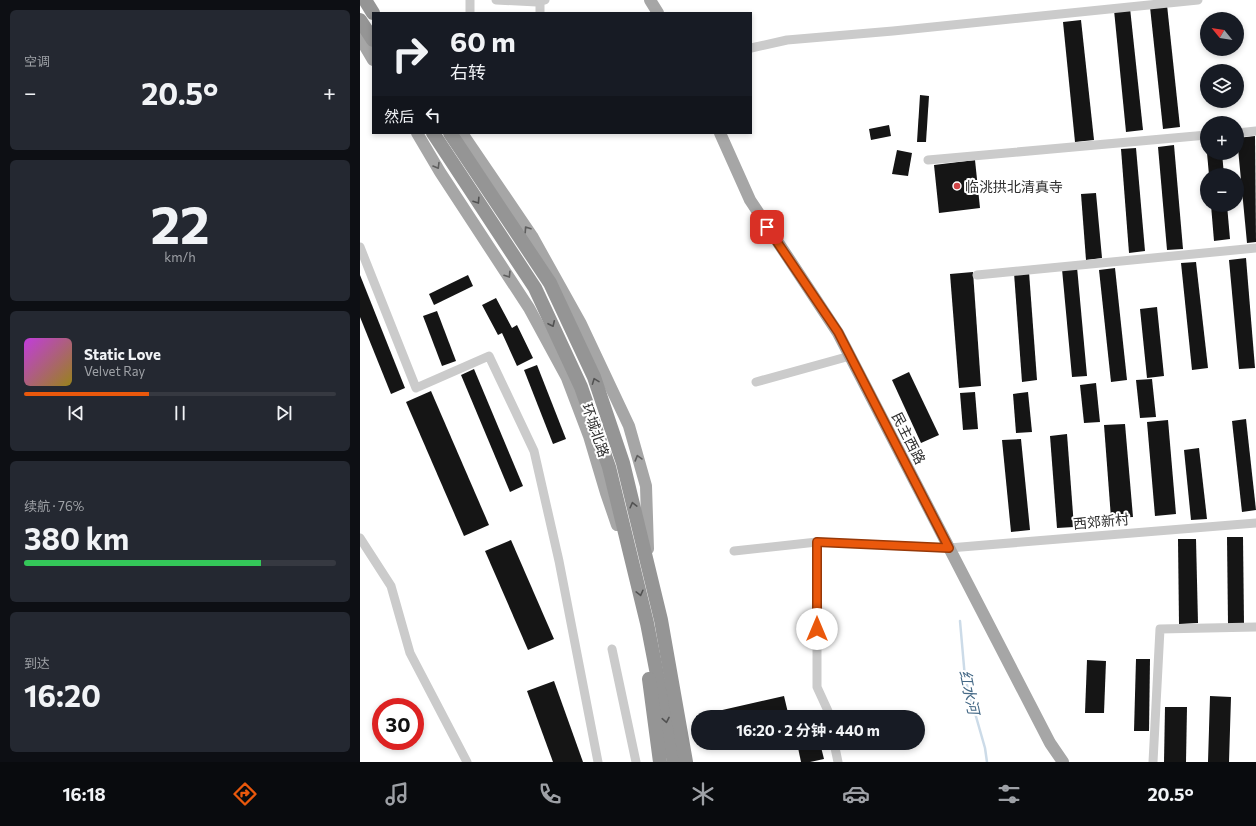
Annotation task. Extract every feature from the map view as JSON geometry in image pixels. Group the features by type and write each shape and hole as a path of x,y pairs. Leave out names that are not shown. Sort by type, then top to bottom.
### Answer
{"highway":[{"path":"365,0 372,12"},
{"path":"360,20 372,38"},
{"name":"环城北路","path":"434,134 535,288 581,387 609,467 647,623 674,762"},
{"name":"环城北路","path":"451,134 550,283 594,377 623,463 662,620 686,762"},
{"path":"653,586 667,616 694,762"},
{"path":"647,623 649,680 660,762"}],"main road":[{"path":"372,0 380,12"},
{"path":"650,0 657,12"},
{"path":"360,38 372,58"},
{"path":"418,134 440,172 529,308 567,378 589,436 606,493 634,571"},
{"path":"463,134 532,236 582,324 629,426 646,486 648,566"},
{"name":"民主西路","path":"720,134 750,200 838,332 1050,743 1062,762"}],"street":[{"path":"470,0 470,12"},
{"path":"496,0 543,1 540,12"},
{"path":"752,48 786,40 893,31 1198,0"},
{"path":"1244,132 1256,131"},
{"path":"928,160 1200,136"},
{"path":"360,247 416,388 489,356 534,450 559,561 598,762"},
{"path":"977,275 1256,248"},
{"path":"756,382 850,356"},
{"name":"西郊新村","path":"734,551 817,542 949,548 1256,523"},
{"path":"360,538 391,586 410,653 467,762"},
{"path":"817,542 817,687 828,710"},
{"path":"1153,762 1160,629 1256,627"},
{"path":"612,649 636,762"},
{"path":"835,750 838,762"}],"building":[{"path":"1167,5 1180,127 1163,129 1150,7"},
{"path":"1130,8 1143,130 1126,132 1114,10"},
{"path":"1081,20 1094,140 1075,142 1063,22"},
{"path":"920,95 929,96 926,142 917,142"},
{"path":"889,125 891,136 871,140 869,129"},
{"path":"1255,136 1256,242 1247,243 1244,212 1244,168 1240,168 1239,160 1244,160 1244,137"},
{"path":"1174,145 1183,249 1167,250 1158,147"},
{"path":"1136,148 1145,251 1129,253 1121,149"},
{"path":"897,150 912,153 908,176 892,174"},
{"name":"临洮拱北清真寺","path":"975,160 980,208 939,213 934,165"},
{"path":"1208,160 1223,160 1223,168 1208,168"},
{"path":"1096,193 1102,258 1086,260 1081,194"},
{"path":"1212,212 1228,212 1230,239 1214,241"},
{"path":"1246,258 1255,368 1239,369 1229,260"},
{"path":"1196,262 1208,368 1192,370 1181,263"},
{"path":"1077,267 1087,376 1072,377 1062,269"},
{"path":"1115,268 1127,380 1111,382 1099,270"},
{"path":"973,272 981,386 959,388 950,274"},
{"path":"1029,272 1037,380 1022,382 1014,273"},
{"path":"360,275 405,388 391,394 360,317"},
{"path":"468,275 473,286 434,305 429,294"},
{"path":"496,298 512,328 517,325 533,358 517,366 502,333 498,335 482,305"},
{"path":"1157,307 1164,376 1147,378 1140,309"},
{"path":"437,311 456,361 442,366 423,316"},
{"path":"537,365 566,439 553,444 524,370"},
{"path":"474,369 523,486 510,492 461,375"},
{"path":"909,372 939,435 921,443 892,380"},
{"path":"1152,379 1156,417 1140,418 1136,380"},
{"path":"1096,383 1100,422 1084,423 1080,385"},
{"path":"431,391 489,525 464,536 406,402"},
{"path":"975,392 978,429 963,430 960,393"},
{"path":"1028,392 1032,432 1016,433 1013,394"},
{"path":"1246,419 1256,510 1242,512 1232,421"},
{"path":"1168,420 1176,514 1155,516 1147,422"},
{"path":"1125,424 1133,517 1111,518 1104,425"},
{"path":"1067,434 1074,527 1057,528 1050,436"},
{"path":"1021,439 1030,530 1011,532 1002,440"},
{"path":"1199,448 1207,519 1191,520 1184,450"},
{"path":"1227,537 1243,537 1244,624 1228,624"},
{"path":"1178,539 1196,539 1198,623 1179,624"},
{"path":"511,540 554,639 528,650 485,551"},
{"path":"1136,659 1150,659 1149,731 1134,731"},
{"path":"1087,660 1106,661 1104,713 1085,713"},
{"path":"554,681 583,762 553,762 527,691"},
{"path":"784,696 787,710 722,710"},
{"path":"1210,696 1231,697 1229,762 1208,762"},
{"path":"1165,707 1187,707 1186,762 1164,762"},
{"path":"798,750 822,750 824,759 801,762"}],"waterway":[{"name":"红水河","path":"960,621 965,678 985,748 987,762"}],"place":[{"name":"临洮拱北清真寺","path":"957,186"}],"route":[{"path":"767,227 838,332 949,548 817,542 817,629"}]}
